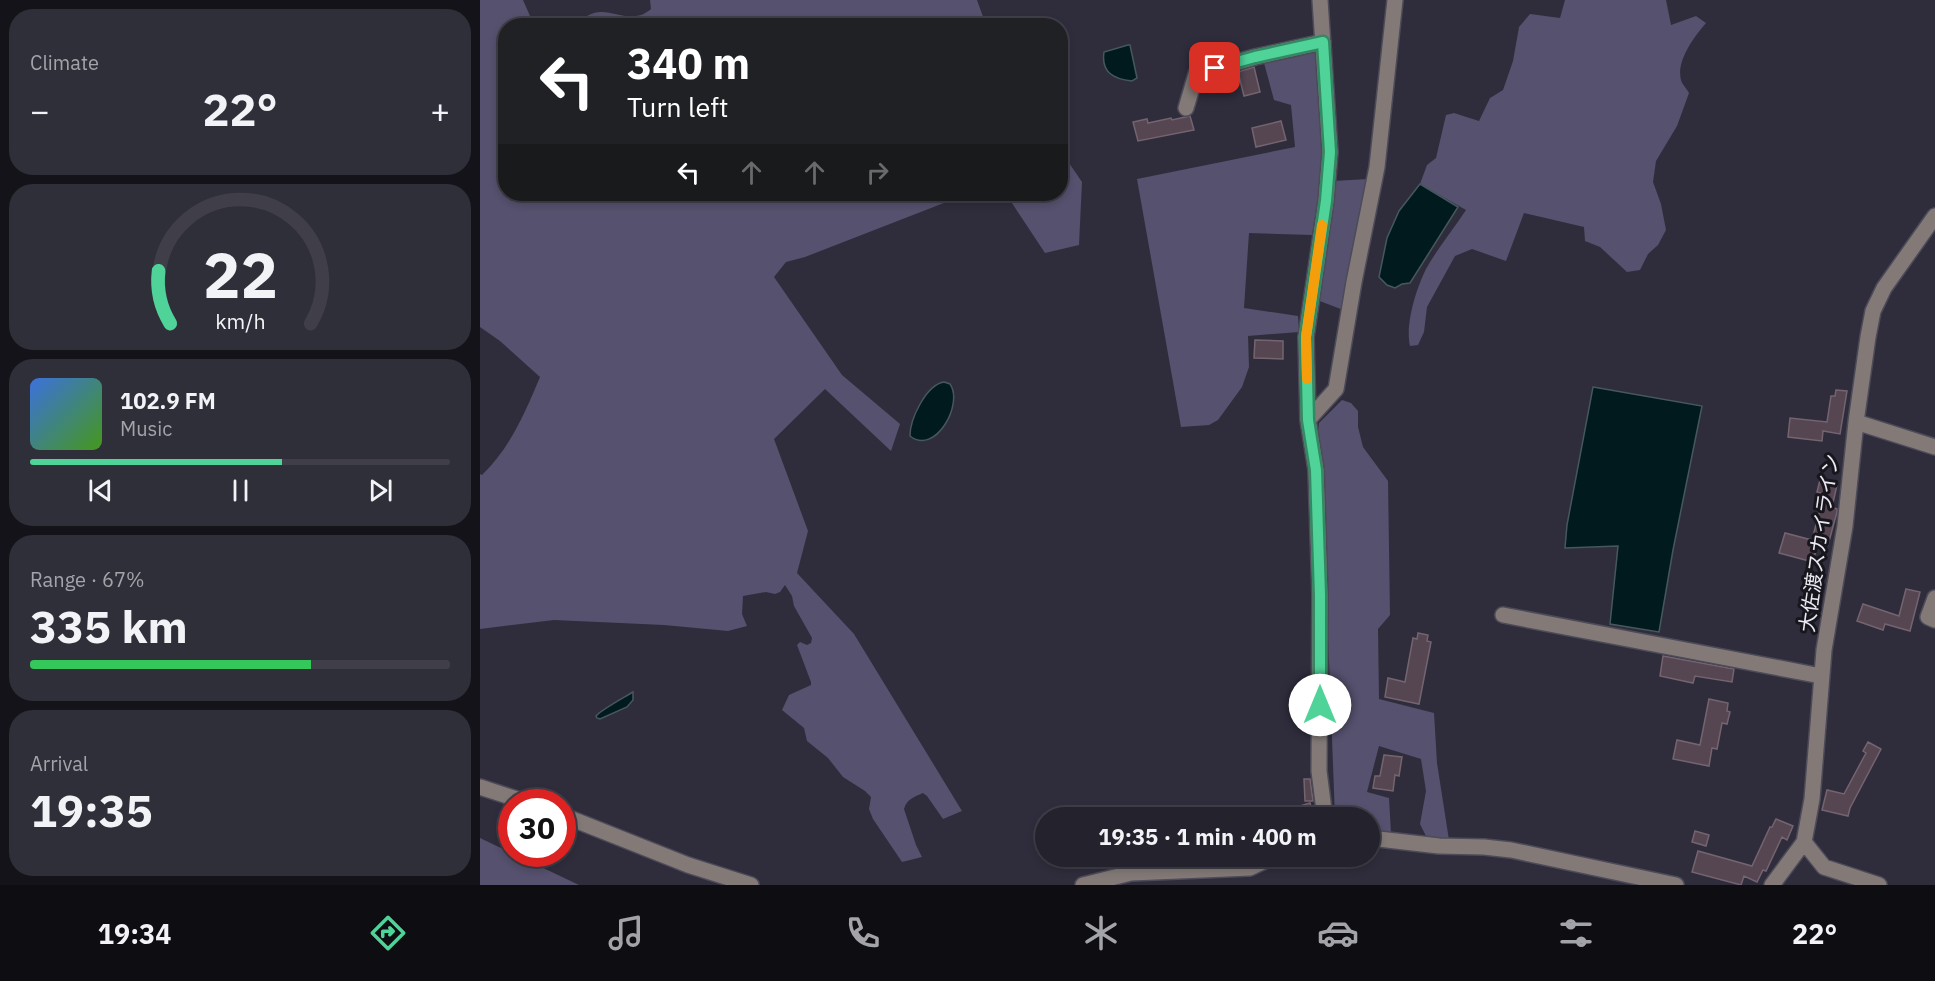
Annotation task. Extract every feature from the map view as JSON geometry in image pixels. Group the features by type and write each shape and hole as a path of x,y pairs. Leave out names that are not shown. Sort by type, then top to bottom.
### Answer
{"street":[{"path":"1320,0 1330,152 1326,201 1306,337 1308,420 1316,470 1320,595 1319,771 1324,807"},
{"path":"1308,420 1336,389 1377,167 1395,0"},
{"path":"1186,108 1196,74 1255,57 1323,42"},
{"name":"大佐渡スカイライン","path":"1772,885 1804,842 1812,799 1821,676 1845,526 1868,337 1874,311 1884,288 1935,216"},
{"path":"1856,422 1935,447"},
{"path":"1935,598 1928,617 1935,620"},
{"path":"1503,615 1821,676"},
{"path":"480,787 498,793"},
{"path":"576,821 688,865 751,885"},
{"path":"1380,839 1510,850 1676,885"},
{"path":"1804,842 1824,867 1879,885"},
{"path":"1083,885 1131,873 1252,867"}],"shaded area":[{"path":"480,0 523,0 531,18 498,18 498,201 949,201 805,257 786,262 774,277 842,375 900,424 891,451 825,389 774,439 808,531 797,573 854,634 962,811 943,819 923,793 907,803 904,809 922,857 902,862 873,819 869,809 871,797 843,777 828,758 807,741 804,728 782,710 789,695 811,685 797,645 800,642 807,645 811,643 812,638 785,585 780,592 775,594 766,592 743,596 742,614 747,626 728,631 664,625 554,620 480,629 480,474 482,475 492,465 509,442 540,377 500,341 480,327"},
{"path":"650,0 977,0 983,18 584,18 601,12 636,16 651,9"},
{"path":"1565,0 1666,0 1671,25 1696,16 1706,23 1691,42 1681,65 1681,80 1689,93 1677,126 1656,161 1653,182 1661,204 1666,230 1658,245 1648,254 1640,270 1627,272 1600,247 1585,241 1584,227 1524,213 1506,261 1472,249 1455,256 1427,307 1424,332 1418,345 1410,346 1410,318 1422,277 1466,210 1420,184 1427,165 1436,158 1446,115 1454,113 1479,121 1490,98 1503,90 1513,61 1519,27 1530,14 1560,18"},
{"path":"1130,45 1137,78 1132,81 1114,76 1104,65 1104,52"},
{"path":"1316,50 1325,154 1312,235 1249,233 1244,308 1298,316 1299,332 1248,336 1249,367 1242,387 1218,420 1209,425 1181,427 1137,179 1295,147 1291,105 1274,100 1264,63"},
{"path":"1068,161 1082,182 1079,245 1045,253 1011,201 1068,201"},
{"path":"1368,179 1346,311 1317,300 1333,181"},
{"path":"1420,184 1458,207 1410,283 1395,288 1387,285 1379,277 1387,238 1399,211"},
{"path":"944,382 950,384 953,393 950,415 945,425 929,439 919,440 910,436 916,412 925,396 937,384"},
{"path":"1593,387 1702,406 1659,632 1610,624 1618,546 1565,548 1567,525"},
{"path":"1342,400 1351,403 1358,411 1358,427 1363,447 1388,481 1390,615 1378,629 1379,699 1434,713 1437,763 1449,840 1427,838 1420,824 1426,791 1421,759 1379,746 1367,792 1389,798 1391,833 1380,831 1380,807 1335,807 1323,503 1317,438 1319,423"},
{"path":"633,692 633,700 627,707 600,719 597,718 596,716 603,710"},
{"path":"480,838 498,847 498,867 541,867 579,885 480,885"}],"building":[{"path":"1254,67 1260,92 1244,96 1238,72"},
{"path":"1190,116 1194,130 1138,141 1133,122 1147,119 1148,123"},
{"path":"1281,121 1286,140 1256,147 1252,128"},
{"path":"1255,340 1283,341 1283,359 1254,358"},
{"path":"1836,390 1847,391 1840,434 1823,431 1822,441 1788,437 1790,418 1827,422 1831,396 1835,396"},
{"path":"1820,480 1837,485 1832,507 1837,509 1837,512 1828,545 1818,542 1813,562 1779,553 1785,533 1812,540 1824,494 1817,492"},
{"path":"1906,589 1920,592 1910,631 1885,624 1883,630 1857,621 1863,604 1899,616"},
{"path":"1418,633 1428,635 1427,641 1431,642 1419,704 1385,697 1388,678 1405,682 1413,638 1417,639"},
{"path":"1663,656 1734,669 1732,682 1695,676 1693,683 1660,676"},
{"path":"1709,699 1728,703 1727,711 1730,712 1727,724 1722,723 1717,749 1712,748 1709,766 1673,759 1677,740 1700,745"},
{"path":"1868,742 1881,749 1848,816 1822,810 1827,790 1844,794 1866,753 1863,751"},
{"path":"1384,755 1402,757 1399,776 1395,775 1393,791 1373,788 1375,776 1380,776"},
{"path":"1304,779 1310,779 1313,801 1305,801"},
{"path":"1310,803 1311,807 1297,807"},
{"path":"1776,819 1793,826 1787,840 1782,837 1766,871 1763,870 1757,882 1744,876 1741,885 1692,872 1698,851 1752,866"},
{"path":"1695,831 1709,835 1706,846 1692,842"}],"slow traffic":[{"path":"1307,379 1306,337 1322,225"}],"route":[{"path":"1215,68 1323,42 1330,152 1326,201 1306,337 1308,420 1316,470 1320,595 1320,705"}]}
